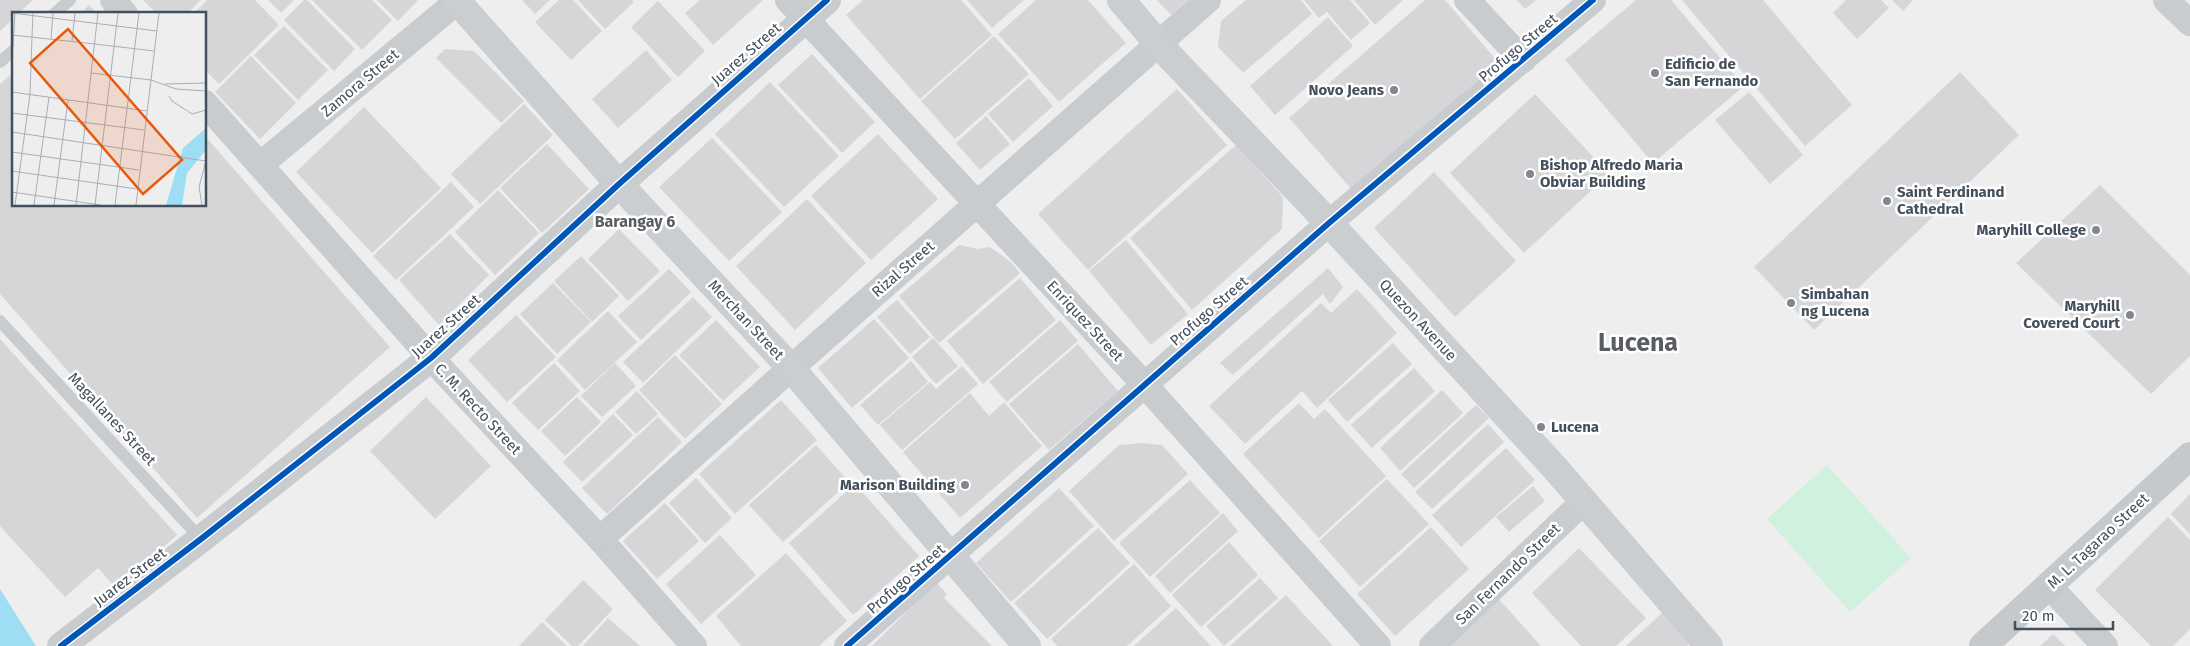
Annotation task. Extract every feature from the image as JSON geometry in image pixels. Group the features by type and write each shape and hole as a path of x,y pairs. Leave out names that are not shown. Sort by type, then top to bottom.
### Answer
{"main road":[{"name":"Merchan Street","path":"458,0 619,184 791,368 1027,646"},
{"name":"Quezon Avenue","path":"1121,0 1158,45 1329,223 1584,501 1709,646"},
{"name":"M. L. Tagarao Street","path":"1983,646 2190,456"}],"street":[{"path":"113,0 123,12"},
{"name":"Zamora Street","path":"260,165 458,0"},
{"name":"Juarez Street","path":"67,641 201,539 431,358 619,184 797,10 827,0"},
{"name":"Rizal Street","path":"600,539 1208,0"},
{"path":"1467,0 1523,60"},
{"name":"Profugo Street","path":"848,646 1329,223 1593,0"},
{"path":"2166,0 2190,23"},
{"name":"Enriquez Street","path":"797,10 1144,384 1378,646"},
{"name":"C. M. Recto Street","path":"206,104 431,358 600,539 694,646"},
{"name":"San Fernando Street","path":"1432,646 1584,501"},
{"path":"2049,586 2105,646"}],"lane":[{"path":"56,12 70,0"},
{"path":"0,62 12,52"},
{"name":"Magallanes Street","path":"0,320 201,539"}],"green space":[{"path":"1827,465 1911,558 1850,612 1767,519"}],"water":[{"path":"0,589 36,646 0,646"}],"building":[{"path":"0,0 33,0 20,12 12,12 12,20 0,31"},
{"path":"143,0 201,0 189,12 155,12"},
{"path":"207,0 255,0 279,25 219,84 206,71 206,12 195,12"},
{"path":"268,0 294,0 281,13"},
{"path":"304,0 307,0 355,49 334,71 284,20"},
{"path":"312,0 372,0 392,20 362,50"},
{"path":"377,0 418,0 398,21"},
{"path":"522,0 550,0 535,14"},
{"path":"559,0 573,0 602,31 571,60 535,22"},
{"path":"578,0 632,0 634,2 605,29"},
{"path":"700,0 763,0 713,45 685,13"},
{"path":"863,0 961,0 992,35 920,99 846,15"},
{"path":"967,0 1024,0 992,28"},
{"path":"1036,0 1088,0 1126,43 1059,102 998,34"},
{"path":"1157,0 1188,0 1171,15"},
{"path":"1246,0 1301,0 1312,14 1243,73 1218,47 1221,21"},
{"path":"1304,0 1350,0 1370,23 1351,40 1327,12 1319,18"},
{"path":"1354,0 1403,0 1375,25"},
{"name":"Novo Jeans","path":"1425,0 1445,0 1498,62 1352,190 1289,118"},
{"path":"1517,0 1536,0 1525,9"},
{"name":"Edificio de San Fernando","path":"1636,0 1671,0 1744,86 1653,163 1565,60"},
{"path":"1682,0 1763,0 1852,105 1805,146"},
{"path":"1846,0 1881,0 1889,8 1857,39 1833,13"},
{"path":"1892,0 1913,0 1903,11"},
{"path":"658,1 705,51 678,77 631,27"},
{"path":"89,5 95,12 82,12"},
{"path":"1328,17 1353,46 1275,115 1250,86"},
{"path":"284,26 328,70 298,100 254,55"},
{"path":"994,36 1029,74 955,139 921,101"},
{"path":"445,49 474,51 524,101 501,123 436,58"},
{"path":"646,50 672,80 618,128 592,99"},
{"path":"812,54 875,122 842,153 778,85"},
{"path":"251,56 296,103 260,139 215,92"},
{"name":"Saint Ferdinand Cathedral","path":"1960,72 2019,135 1814,330 1754,267"},
{"path":"12,74 12,206 206,206 206,137 390,347 197,518 0,294 0,84"},
{"path":"1029,78 1053,106 1013,142 988,114"},
{"path":"770,82 839,156 784,207 715,134"},
{"path":"1177,89 1227,145 1088,270 1038,214"},
{"path":"1749,92 1803,155 1770,184 1715,120"},
{"name":"Bishop Alfredo Maria Obviar Building","path":"1535,94 1609,174 1524,253 1450,173"},
{"path":"524,104 553,135 480,204 451,174"},
{"path":"364,107 441,188 372,253 296,172"},
{"path":"986,116 1010,144 980,170 956,143"},
{"path":"878,134 938,199 871,260 811,196"},
{"path":"712,138 782,212 729,261 659,187"},
{"path":"547,144 589,189 542,233 500,188"},
{"path":"1236,145 1283,197 1282,229 1192,310 1130,238"},
{"path":"1434,172 1516,261 1455,317 1374,228"},
{"path":"451,182 474,207 396,280 373,256"},
{"name":"Maryhill Covered Court","path":"2100,185 2190,275 2190,356 2151,394 2016,263"},
{"path":"498,190 539,233 495,275 455,232"},
{"path":"807,199 866,263 795,330 736,266"},
{"path":"619,229 660,271 628,301 588,259"},
{"path":"450,234 489,275 439,325 399,280"},
{"path":"1126,240 1188,314 1151,345 1089,271"},
{"path":"959,245 978,249 990,247 1011,262 1020,273 939,343 899,296"},
{"path":"581,256 619,296 592,322 554,281"},
{"path":"1328,268 1343,287 1330,304 1323,294 1233,375 1220,363"},
{"path":"669,269 691,292 641,340 618,316"},
{"path":"1020,278 1056,320 983,384 947,341"},
{"path":"553,283 591,322 557,354 520,314"},
{"path":"1357,289 1397,333 1317,408 1302,391 1245,444 1209,406 1321,303 1331,313"},
{"path":"693,297 712,317 643,383 623,362"},
{"path":"897,300 930,337 910,354 877,317"},
{"path":"608,311 637,342 585,390 557,360"},
{"path":"516,315 556,357 507,402 468,360"},
{"path":"874,319 909,358 852,408 818,368"},
{"path":"716,320 760,367 723,401 679,355"},
{"path":"1060,320 1078,341 1007,402 989,382"},
{"path":"933,338 958,366 936,384 912,357"},
{"path":"0,339 177,535 117,589 98,568 65,597 0,526"},
{"path":"1393,343 1412,364 1347,422 1328,400"},
{"path":"1078,344 1118,391 1049,450 1009,404"},
{"path":"675,355 722,404 685,439 639,390"},
{"path":"911,361 928,382 878,425 860,405"},
{"path":"554,363 580,391 538,430 512,403"},
{"path":"615,363 636,386 602,417 581,396"},
{"path":"962,366 978,384 902,450 880,425 930,382 936,389"},
{"path":"1414,368 1435,391 1372,448 1351,425"},
{"path":"1442,390 1463,413 1400,471 1380,448"},
{"path":"637,391 658,414 636,434 615,412"},
{"name":"Marison Building","path":"970,393 989,416 1004,402 1042,446 960,518 903,452"},
{"path":"426,397 491,466 435,519 370,451"},
{"path":"577,397 601,422 565,456 541,431"},
{"path":"781,400 817,440 735,514 699,474"},
{"path":"1299,403 1314,419 1325,409 1386,476 1319,538 1243,454"},
{"path":"1476,405 1489,418 1414,488 1401,474"},
{"path":"613,414 633,435 582,482 563,462"},
{"path":"658,417 682,442 607,514 582,488"},
{"path":"1488,424 1504,442 1432,509 1415,492"},
{"path":"1141,443 1162,445 1188,474 1114,541 1069,491 1119,445"},
{"path":"816,445 849,482 783,542 749,505"},
{"path":"1506,448 1535,480 1461,547 1432,515"},
{"path":"696,478 732,518 705,543 669,503"},
{"path":"1387,479 1429,524 1360,587 1319,541"},
{"path":"1190,480 1220,513 1150,577 1119,543"},
{"path":"855,484 919,556 853,615 789,543"},
{"path":"1533,486 1545,501 1509,532 1496,517"},
{"path":"1059,488 1094,526 1011,602 976,563"},
{"path":"2190,494 2190,534 2171,514"},
{"path":"665,503 699,541 657,579 623,541"},
{"path":"1223,513 1238,531 1170,593 1155,576"},
{"path":"2168,517 2190,540 2190,629 2173,646 2151,646 2095,590"},
{"path":"1431,527 1469,569 1395,636 1357,594"},
{"path":"1098,528 1130,563 1047,639 1014,603"},
{"path":"720,535 756,575 701,624 666,584"},
{"path":"1229,542 1258,575 1201,627 1172,595"},
{"path":"1579,548 1646,618 1616,646 1581,646 1532,593"},
{"path":"786,553 847,621 819,646 741,646 716,616"},
{"path":"1134,564 1171,606 1127,646 1057,646 1051,639"},
{"path":"1260,578 1278,598 1224,646 1206,626"},
{"path":"583,580 613,609 578,646 572,646 545,620"},
{"path":"936,582 947,594 944,598 992,646 872,646"},
{"path":"1286,595 1333,646 1230,646"},
{"path":"1498,598 1541,646 1445,646"},
{"path":"1176,608 1211,646 1134,646"},
{"path":"1663,612 1691,642 1687,646 1626,646"},
{"path":"608,618 640,646 583,646"},
{"path":"542,622 567,646 519,646"},
{"path":"2053,634 2065,646 2040,646"}],"cycle path":[{"path":"61,646 201,539 431,358 619,184 827,0"},
{"path":"847,646 1329,223 1593,0"}],"place":[{"name":"Edificio de San Fernando","path":"1655,73"},
{"name":"Novo Jeans","path":"1394,90"},
{"name":"Bishop Alfredo Maria Obviar Building","path":"1530,174"},
{"name":"Saint Ferdinand Cathedral","path":"1887,201"},
{"name":"Maryhill College","path":"2096,230"},
{"name":"Simbahan ng Lucena","path":"1791,303"},
{"name":"Maryhill Covered Court","path":"2130,315"},
{"name":"Lucena","path":"1541,427"},
{"name":"Marison Building","path":"965,485"}],"district":[{"name":"Barangay 6","path":"635,221"},
{"name":"Lucena","path":"1638,343"}]}
